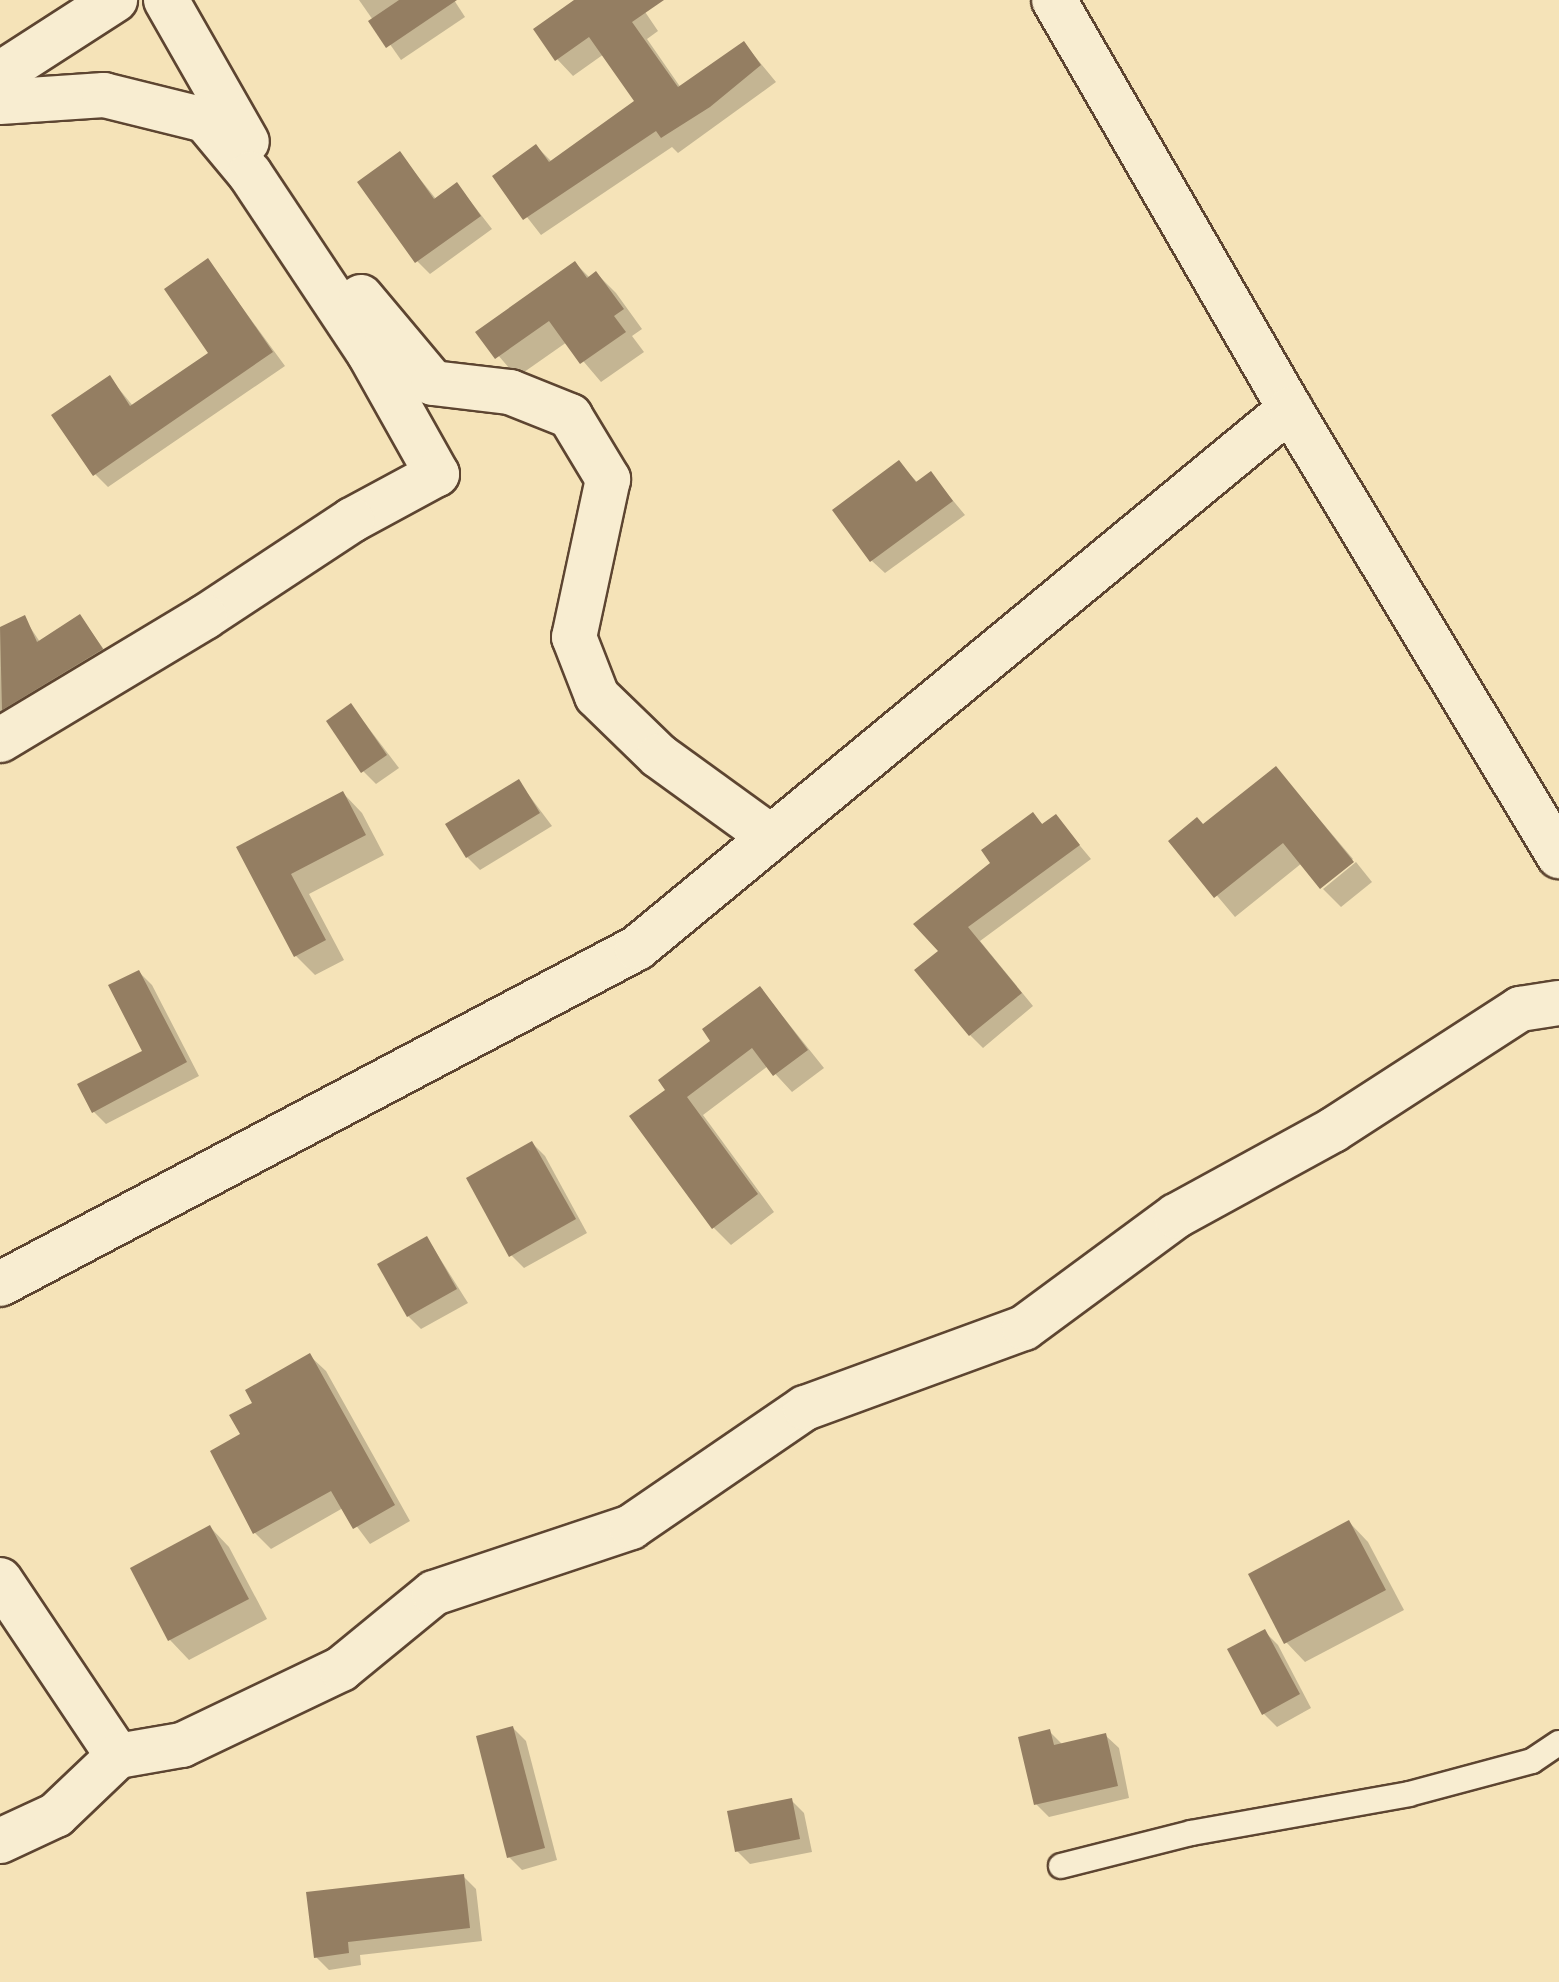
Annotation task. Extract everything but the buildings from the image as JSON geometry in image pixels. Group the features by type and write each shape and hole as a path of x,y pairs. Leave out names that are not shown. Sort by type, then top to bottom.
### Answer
{"street":[{"path":"0,74 115,0"},
{"path":"166,0 238,130 369,308 433,383 510,392 570,416 608,479 574,637 597,696 659,756 771,837"},
{"path":"1054,0 1290,409 1559,856"},
{"path":"0,102 104,95 205,120 250,174 369,353 437,474 352,520 205,617 0,740"},
{"path":"0,1284 637,948 1290,409"},
{"path":"0,1841 56,1815 118,1756 182,1745 341,1669 434,1593 631,1527 805,1408 1024,1328 1176,1216 1333,1130 1520,1009 1559,1003"},
{"path":"0,1580 118,1756"}],"lane":[{"path":"1061,1866 1191,1833 1409,1794 1532,1761 1559,1743"}]}
